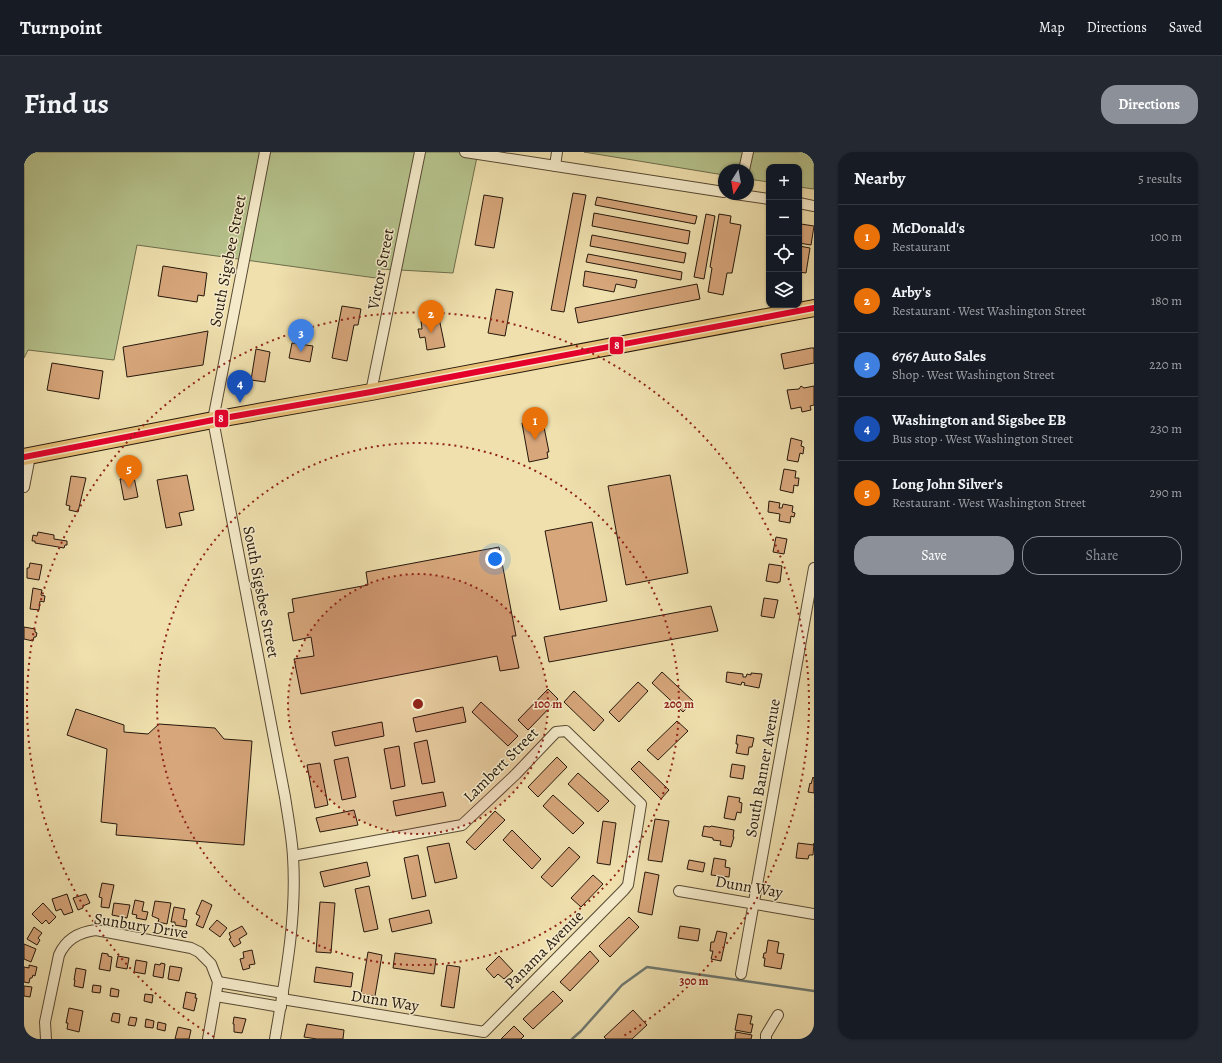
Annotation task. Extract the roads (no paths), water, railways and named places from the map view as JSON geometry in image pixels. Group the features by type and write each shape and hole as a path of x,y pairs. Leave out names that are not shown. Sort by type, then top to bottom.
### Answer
{"main road":[{"path":"27,456 814,308"}],"street":[{"name":"South Sigsbee Street","path":"265,152 213,420 284,797 293,856 294,893 292,930 275,1039"},
{"name":"Victor Street","path":"371,392 420,152"},
{"path":"465,152 718,191"},
{"path":"555,166 557,152"},
{"path":"745,164 748,152"},
{"path":"754,197 766,199"},
{"path":"802,204 814,206"},
{"path":"24,487 27,456"},
{"name":"South Banner Avenue","path":"741,974 814,568"},
{"name":"Lambert Street","path":"293,856 462,825 516,774 556,732 566,731 641,804 628,885 624,890"},
{"name":"Panama Avenue","path":"484,1032 624,890"},
{"name":"Dunn Way","path":"679,891 814,914"},
{"name":"Sunbury Drive","path":"46,1039 45,1022 57,959 62,948 70,940 84,932 96,930 191,948 206,958 213,968 218,982"},
{"path":"208,1039 218,982 282,1000"},
{"path":"216,996 282,1000"},
{"name":"Dunn Way","path":"282,1000 484,1032"},
{"path":"766,1039 766,1035 778,1015"}],"waterway":[{"path":"572,1039 622,985 647,967 814,991"}],"place":[{"name":"Arby's","path":"431,333"},
{"name":"6767 Auto Sales","path":"301,352"},
{"name":"Washington and Sigsbee EB","path":"240,403"},
{"name":"McDonald's","path":"535,440"},
{"name":"Long John Silver's","path":"129,488"}]}
